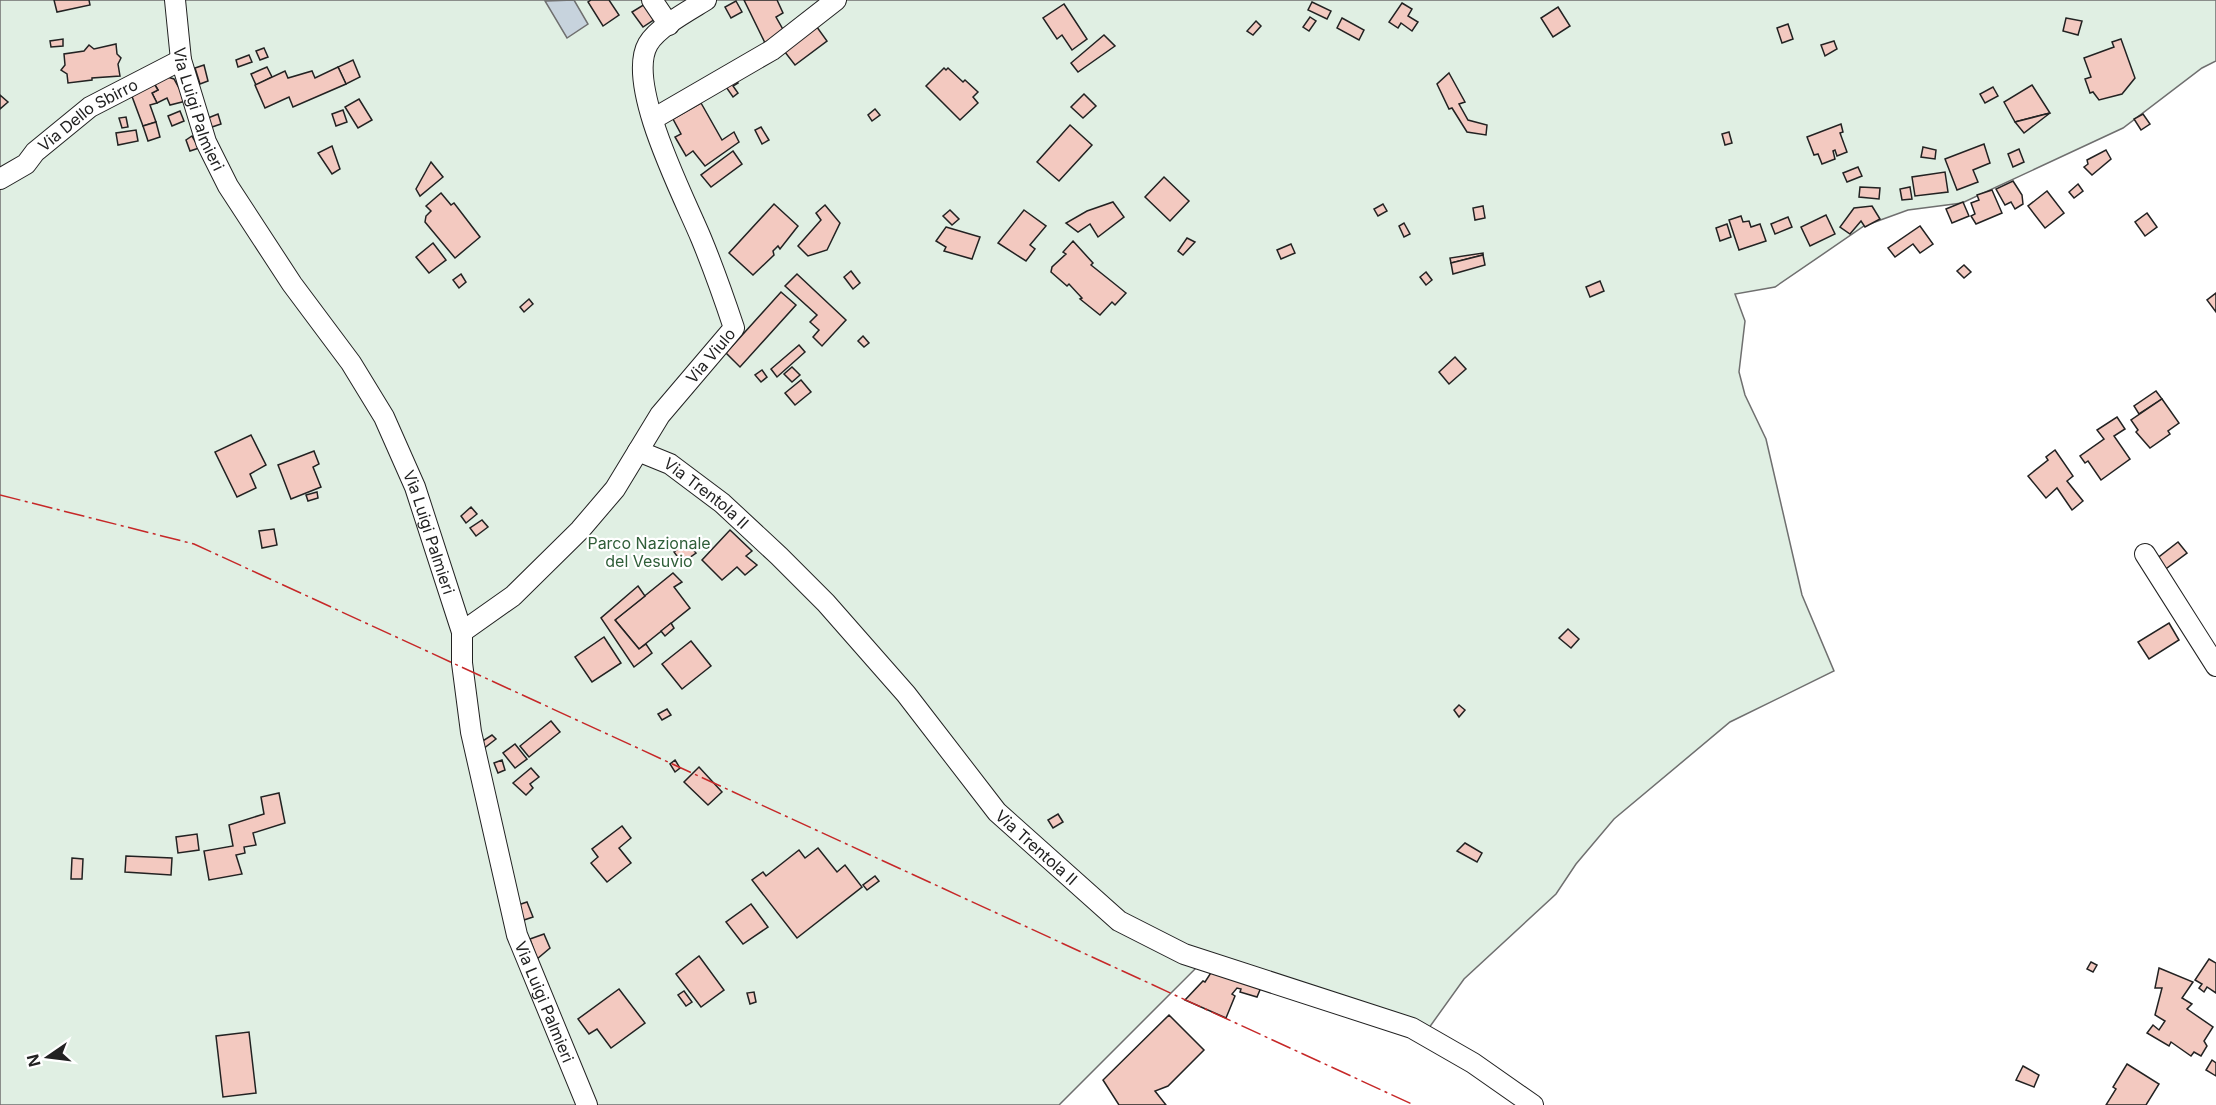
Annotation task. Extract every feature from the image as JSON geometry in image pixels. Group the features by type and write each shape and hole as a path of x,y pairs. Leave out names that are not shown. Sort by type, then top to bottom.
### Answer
{"street":[{"name":"Via Luigi Palmieri","path":"175,0 181,60 206,142 228,186 292,284 351,363 384,417 415,487 462,632 462,663 471,732 517,935 587,1105"},
{"path":"652,0 669,25"},
{"name":"Via Viulo","path":"462,632 513,596 554,557 615,489 660,415 734,328 653,119 644,88 644,63 648,44 669,25 706,0"},
{"path":"653,119 772,50 836,0"},
{"name":"Via Dello Sbirro","path":"0,179 26,164 34,152 90,107 181,60"},
{"name":"Via Trentola II","path":"638,451 670,464 722,503 779,556 826,603 906,694 997,812 1119,921 1184,954 1298,989 1425,1034 1473,1063 1533,1105"},
{"path":"2145,554 2216,666"}],"green space":[{"name":"Parco Nazionale del Vesuvio","path":"0,0 2216,0 2216,61 2202,68 2123,128 1962,203 1908,210 1864,226 1775,287 1735,294 1745,321 1739,372 1745,395 1766,439 1802,595 1834,671 1730,722 1614,819 1576,864 1556,894 1464,979 1421,1039 1200,964 1059,1105 0,1105"}],"shaded area":[{"path":"574,0 588,24 567,38 545,1"}],"building":[{"path":"54,0 89,0 90,5 57,12"},
{"path":"609,0 619,15 603,26 588,2"},
{"path":"744,0 777,0 783,13 776,17 785,33 766,45"},
{"path":"736,1 742,12 731,18 725,7"},
{"path":"1312,2 1331,11 1327,19 1308,10"},
{"path":"1402,3 1412,9 1408,16 1418,22 1412,31 1401,23 1398,28 1389,22"},
{"path":"645,4 655,19 643,27 632,12"},
{"path":"1064,4 1087,39 1072,50 1062,35 1057,39 1043,18"},
{"path":"1558,7 1570,26 1553,37 1541,18"},
{"path":"1310,17 1316,21 1309,31 1303,27"},
{"path":"1342,18 1364,30 1359,40 1337,28"},
{"path":"2066,18 2082,21 2078,35 2063,31"},
{"path":"1256,21 1261,26 1253,35 1247,31"},
{"path":"814,23 827,41 795,65 781,47"},
{"path":"1788,24 1793,39 1782,43 1777,28"},
{"path":"1104,35 1115,46 1078,72 1071,63"},
{"path":"63,39 63,46 51,47 50,41"},
{"path":"2121,39 2135,78 2122,94 2099,100 2093,92 2090,93 2085,79 2091,77 2084,58 2114,47 2112,42"},
{"path":"1834,41 1837,49 1825,56 1821,45"},
{"path":"116,44 117,54 121,58 118,64 120,76 68,83 67,74 61,70 65,65 64,54 84,51 89,45 94,49"},
{"path":"264,48 268,57 260,60 256,51"},
{"path":"249,55 252,62 238,67 236,60"},
{"path":"353,60 360,77 346,84 338,67"},
{"path":"204,65 208,81 200,84 195,68"},
{"path":"267,67 272,77 256,85 251,74"},
{"path":"338,67 346,84 293,107 289,97 265,108 255,85 285,71 288,78 312,71 315,78"},
{"path":"944,68 946,70 948,68 963,82 965,80 978,92 973,97 978,103 960,120 926,86"},
{"path":"1449,73 1465,102 1459,104 1468,120 1487,125 1486,135 1467,132 1452,108 1449,109 1437,84"},
{"path":"161,75 174,79 186,101 170,105 167,98 157,103 152,93 158,90 152,80"},
{"path":"734,77 738,83 733,86 738,93 733,97 724,84"},
{"path":"152,80 158,90 152,93 157,103 150,105 156,122 143,126 130,91"},
{"path":"2032,85 2050,113 2015,122 2004,102"},
{"path":"1993,87 1998,96 1985,103 1980,94"},
{"path":"1084,94 1096,106 1083,118 1071,107"},
{"path":"0,95 8,102 0,109"},
{"path":"359,99 372,120 358,128 345,107"},
{"path":"701,103 722,140 734,132 739,142 705,166 693,151 686,156 675,137 681,134 673,119"},
{"path":"875,109 880,115 872,121 868,115"},
{"path":"343,110 347,122 336,126 332,114"},
{"path":"180,111 184,121 172,126 168,116"},
{"path":"2050,113 2024,133 2015,122"},
{"path":"218,114 221,124 212,127 208,118"},
{"path":"2143,114 2150,124 2141,130 2134,119"},
{"path":"126,117 128,127 122,128 119,118"},
{"path":"156,122 160,137 148,141 143,126"},
{"path":"1841,124 1843,132 1840,133 1847,152 1837,156 1835,150 1833,151 1835,159 1822,164 1818,154 1814,155 1807,137"},
{"path":"1070,125 1092,145 1059,181 1037,162"},
{"path":"761,127 769,140 762,144 755,130"},
{"path":"136,130 138,141 118,145 116,133"},
{"path":"1729,132 1732,143 1725,145 1722,134"},
{"path":"192,136 199,148 190,151 186,140"},
{"path":"1984,144 1990,163 1973,170 1978,182 1957,190 1945,159"},
{"path":"332,146 340,169 332,174 318,153"},
{"path":"1923,147 1936,150 1935,159 1921,157"},
{"path":"2019,149 2024,162 2013,167 2008,154"},
{"path":"2106,150 2111,159 2092,175 2084,167 2088,164 2087,160"},
{"path":"733,151 742,164 711,187 701,175"},
{"path":"431,162 443,177 420,196 416,189"},
{"path":"1858,167 1862,176 1847,182 1843,173"},
{"path":"1945,172 1948,192 1915,196 1912,177"},
{"path":"1164,177 1189,201 1170,221 1145,197"},
{"path":"2013,181 2022,195 2023,204 2015,209 2011,202 2005,205 1996,189"},
{"path":"2078,184 2083,191 2074,198 2069,192"},
{"path":"1860,187 1880,188 1879,199 1859,197"},
{"path":"1910,187 1912,199 1902,200 1900,189"},
{"path":"1992,190 2002,213 1976,224 1971,216 1975,214 1971,203 1979,200 1977,195"},
{"path":"2047,191 2064,213 2045,228 2028,206"},
{"path":"441,193 451,205 454,203 480,237 455,258 425,222 426,216 431,211 426,206"},
{"path":"1113,202 1124,217 1098,237 1090,224 1078,232 1066,223 1087,211"},
{"path":"1963,202 1969,216 1952,223 1946,209"},
{"path":"774,204 798,226 780,249 778,246 773,251 774,255 753,275 729,253"},
{"path":"1383,204 1387,211 1378,216 1374,209"},
{"path":"825,205 840,223 827,250 808,256 798,246 821,220 816,213"},
{"path":"1483,206 1485,218 1475,220 1473,208"},
{"path":"1872,206 1880,219 1865,227 1861,221 1850,234 1840,227 1854,208"},
{"path":"950,210 959,219 952,225 943,216"},
{"path":"1024,210 1046,226 1030,245 1035,249 1026,261 998,243"},
{"path":"2147,213 2157,227 2145,236 2135,222"},
{"path":"1826,215 1835,234 1810,246 1801,227"},
{"path":"1741,216 1743,222 1749,221 1751,227 1760,224 1766,241 1739,250 1729,220"},
{"path":"1788,217 1792,227 1775,234 1771,224"},
{"path":"1404,223 1410,234 1404,237 1399,226"},
{"path":"1727,224 1731,237 1720,241 1716,228"},
{"path":"1920,226 1933,244 1920,253 1913,244 1895,257 1888,248"},
{"path":"946,227 980,237 972,259 944,251 946,247 936,241"},
{"path":"1187,238 1195,242 1183,255 1178,251"},
{"path":"1073,241 1093,263 1091,265 1126,293 1115,305 1112,302 1100,315 1080,299 1082,298 1069,284 1067,286 1051,272 1052,267 1066,254 1063,252"},
{"path":"433,243 446,260 429,273 416,257"},
{"path":"1291,244 1295,253 1281,259 1277,250"},
{"path":"1483,253 1483,255 1451,263 1450,258"},
{"path":"1483,255 1485,265 1453,274 1451,263"},
{"path":"1964,265 1971,272 1964,278 1957,271"},
{"path":"851,271 860,283 853,289 844,277"},
{"path":"1426,272 1432,280 1426,285 1420,277"},
{"path":"461,274 466,282 459,288 453,280"},
{"path":"797,274 846,320 822,346 813,337 819,330 810,322 817,315 785,286"},
{"path":"1600,281 1604,291 1590,297 1586,287"},
{"path":"781,292 796,305 740,367 726,353"},
{"path":"2216,293 2216,312 2207,300"},
{"path":"529,299 533,304 524,312 520,307"},
{"path":"863,336 869,343 864,347 858,341"},
{"path":"799,345 805,352 777,377 771,369"},
{"path":"1455,357 1466,369 1449,384 1439,372"},
{"path":"792,367 800,375 792,382 784,374"},
{"path":"762,370 767,377 761,382 755,375"},
{"path":"801,380 811,392 795,405 785,393"},
{"path":"2156,391 2162,399 2139,414 2134,406"},
{"path":"2162,399 2179,423 2168,431 2170,434 2150,448 2136,432 2138,430 2131,420"},
{"path":"2117,417 2125,429 2114,436 2130,459 2101,480 2088,461 2085,463 2080,456 2104,439 2097,430"},
{"path":"251,435 266,465 250,474 256,488 237,497 215,452"},
{"path":"2055,450 2073,476 2067,481 2083,501 2072,510 2057,488 2046,498 2028,476 2048,460 2046,457"},
{"path":"314,451 319,464 313,467 321,487 291,499 278,465"},
{"path":"317,492 318,498 308,501 306,495"},
{"path":"471,507 477,514 466,523 461,516"},
{"path":"482,520 488,527 476,536 470,528"},
{"path":"274,529 277,545 262,548 259,531"},
{"path":"730,530 752,551 746,556 757,565 745,575 737,567 722,580 702,560"},
{"path":"687,542 696,553 682,563 674,552"},
{"path":"2178,542 2187,553 2163,571 2155,560"},
{"path":"673,573 682,582 674,587 690,608 639,649 615,620"},
{"path":"638,586 645,596 615,620 639,649 646,644 652,653 634,667 601,618"},
{"path":"671,623 674,628 665,636 661,631"},
{"path":"2169,623 2179,640 2149,659 2138,642"},
{"path":"1568,629 1579,639 1571,648 1559,638"},
{"path":"604,637 621,663 592,682 575,657"},
{"path":"691,641 711,666 682,689 662,664"},
{"path":"1459,705 1465,710 1459,717 1454,710"},
{"path":"667,709 671,715 662,720 658,714"},
{"path":"551,721 560,732 529,757 520,746"},
{"path":"492,735 496,739 483,749 481,742"},
{"path":"515,744 527,759 515,768 503,753"},
{"path":"502,760 505,770 498,773 494,763"},
{"path":"675,760 680,768 675,772 670,764"},
{"path":"699,767 722,792 708,805 684,782"},
{"path":"531,768 539,777 530,784 533,788 526,795 513,783"},
{"path":"279,793 285,823 253,833 256,845 244,847 245,853 236,855 242,874 209,880 204,851 233,846 229,825 264,814 261,797"},
{"path":"1058,814 1063,822 1053,828 1048,820"},
{"path":"622,826 631,838 619,848 631,863 607,882 591,863 598,857 592,849"},
{"path":"197,834 199,850 178,853 176,837"},
{"path":"1465,843 1482,853 1477,862 1457,851"},
{"path":"818,848 837,872 845,865 862,887 797,938 752,880 763,872 766,876 799,850 805,858"},
{"path":"126,856 172,858 171,875 125,872"},
{"path":"72,858 83,859 82,879 71,879"},
{"path":"875,876 879,881 867,890 863,885"},
{"path":"527,902 533,917 524,920 518,905"},
{"path":"751,904 768,927 743,944 726,922"},
{"path":"544,934 550,948 537,959 530,939"},
{"path":"699,956 724,990 701,1007 676,974"},
{"path":"2209,959 2216,963 2216,993 2207,987 2204,992 2199,988 2202,984 2195,980"},
{"path":"2091,962 2097,965 2093,972 2087,969"},
{"path":"2159,968 2193,982 2182,998 2192,1004 2187,1009 2213,1027 2204,1041 2207,1046 2201,1056 2194,1052 2191,1056 2171,1042 2169,1046 2147,1033 2153,1025 2159,1030 2165,1021 2155,1015 2162,988 2155,988"},
{"path":"1212,971 1262,985 1257,997 1240,992 1241,989 1237,988 1232,994 1235,996 1226,1018 1185,1000 1203,981 1205,982"},
{"path":"619,989 645,1023 611,1048 597,1029 589,1034 578,1019"},
{"path":"684,991 692,1002 686,1006 678,995"},
{"path":"754,992 756,1002 750,1004 747,993"},
{"path":"1169,1015 1204,1050 1168,1086 1155,1091 1166,1105 1119,1105 1103,1080"},
{"path":"249,1032 256,1093 223,1097 216,1036"},
{"path":"2212,1060 2216,1063 2216,1076 2206,1070"},
{"path":"2127,1064 2159,1084 2146,1105 2106,1105 2116,1089 2113,1087"},
{"path":"2023,1066 2039,1075 2034,1087 2016,1080"}],"power":[{"path":"0,495 194,544 1414,1105"}]}
